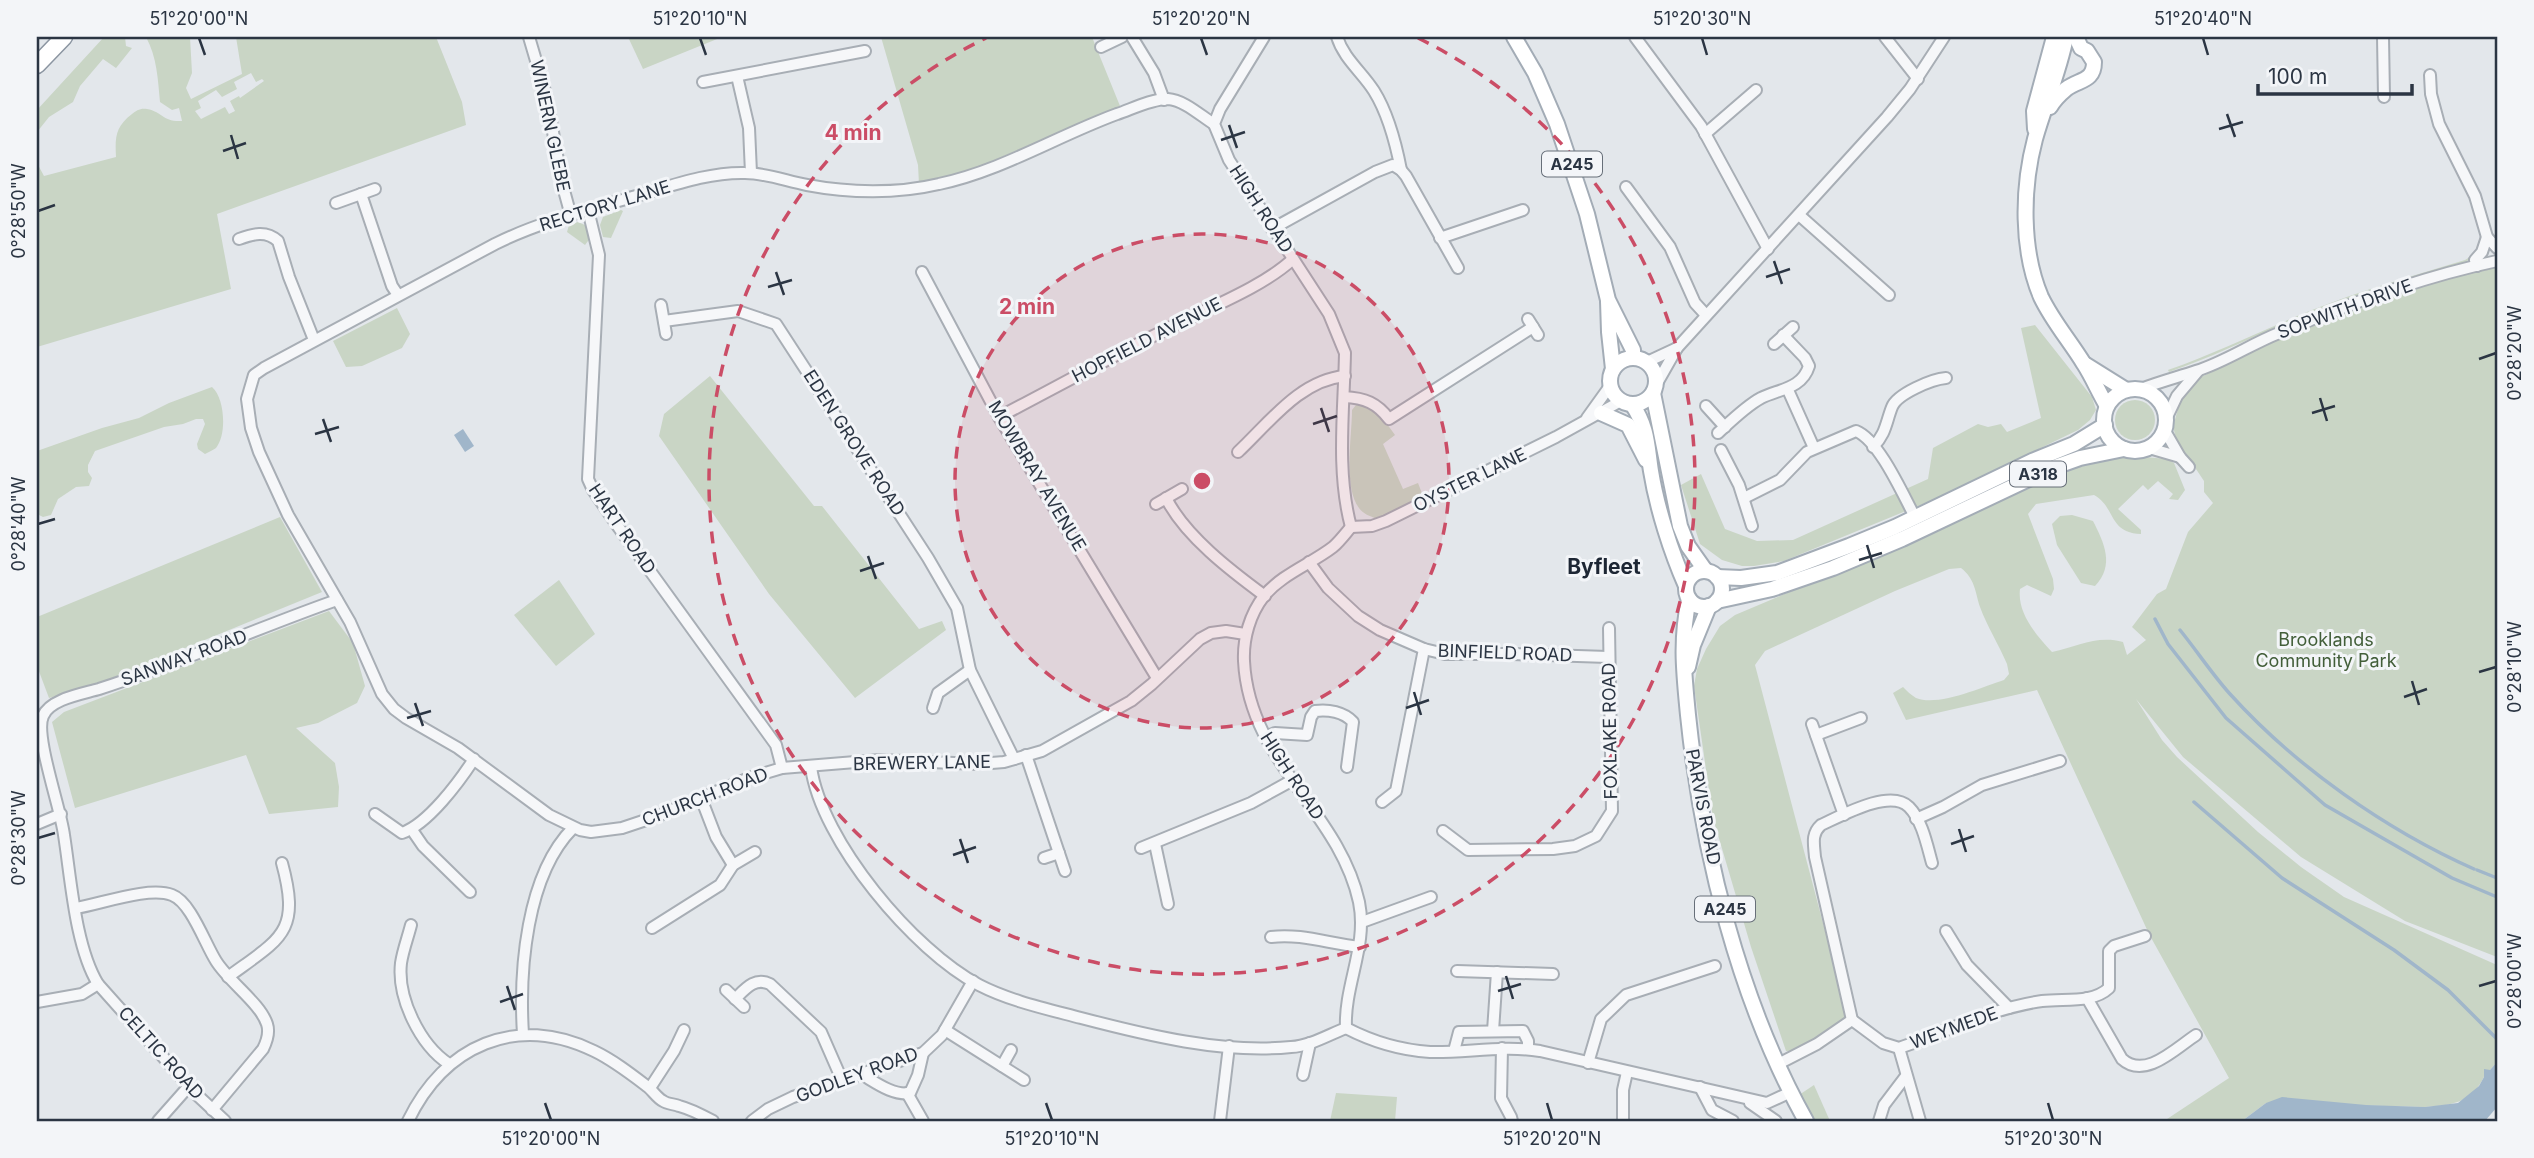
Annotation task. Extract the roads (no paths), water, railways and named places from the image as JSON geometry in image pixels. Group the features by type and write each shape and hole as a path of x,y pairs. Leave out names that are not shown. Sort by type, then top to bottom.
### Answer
{"highway":[{"path":"37,65 64,37"}],"main road":[{"name":"A245","path":"1514,37 1535,73 1569,155 1587,214 1608,300 1613,369 1610,386"},
{"path":"2036,138 2034,111 2054,37"},
{"path":"2066,37 2061,62 2036,138 2028,183 2026,231 2029,253 2040,294 2049,313 2084,364 2107,407 2105,425 2111,440 2124,449"},
{"path":"2042,120 2055,99 2067,88 2088,78 2094,68 2091,56 2079,43 2061,62 2063,76 2077,83"},
{"name":"A245","path":"1608,300 1633,350 1656,376 1654,389 1680,526 1688,546 1721,586 1713,603"},
{"path":"1613,369 1626,359 1640,360"},
{"path":"2084,364 2133,390 2158,399 2166,424"},
{"path":"1610,386 1626,402 1645,431 1651,456 1651,471"},
{"path":"1626,402 1647,400 1654,389"},
{"name":"SOPWITH DRIVE","path":"2107,407 2118,394 2133,390"},
{"path":"1601,412 1628,425 1651,471 1671,550 1687,592 1698,606 1713,603"},
{"name":"SOPWITH DRIVE","path":"2149,448 2159,441 2166,424"},
{"name":"A318","path":"1711,574 1754,578 1789,570 1895,527 2032,461 2074,444 2105,425"},
{"name":"A318","path":"1713,603 1772,589 1832,568 1902,539 2052,468 2080,458 2124,449 2141,451 2149,448"},
{"path":"1687,592 1690,576 1711,574"},
{"name":"PARVIS ROAD","path":"1687,592 1682,645 1685,685 1693,768 1712,858 1747,984 1778,1064 1806,1121"},
{"name":"PARVIS ROAD","path":"1685,685 1693,645 1713,603"}],"street":[{"name":"WINERN GLEBE","path":"529,37 547,98 562,183 571,216"},
{"path":"1101,47 1122,37"},
{"path":"1132,37 1154,73 1164,100 1186,106 1214,124 1220,109 1264,37"},
{"path":"1337,37 1343,52 1380,102 1401,170 1458,268"},
{"path":"1635,37 1693,114 1768,249"},
{"path":"1885,37 1917,79"},
{"path":"1654,389 1677,348 1887,117 1917,79 1944,37"},
{"path":"2383,37 2384,97"},
{"path":"703,82 865,51"},
{"path":"2430,75 2433,104 2439,124 2475,196 2487,237 2497,248"},
{"path":"737,76 749,128 751,173"},
{"path":"1705,134 1756,90"},
{"name":"RECTORY LANE","path":"337,600 272,483 251,429 247,399 254,375 314,340 517,233 587,210 720,175 771,175 818,187 849,190 907,190 938,185 999,164 1096,122 1164,100"},
{"name":"HIGH ROAD","path":"1214,124 1229,160 1329,314 1345,353 1343,496 1351,527 1337,543 1280,582 1265,596 1245,634 1243,655 1247,688 1257,722 1291,781 1346,862 1357,894 1362,922 1360,947 1345,1013 1346,1028"},
{"path":"1272,229 1387,166 1393,165 1401,170"},
{"path":"1626,187 1670,247 1695,303 1706,315"},
{"path":"336,203 375,189"},
{"path":"360,194 392,286 398,295"},
{"name":"HART ROAD","path":"587,210 599,255 588,479 619,528 776,745 782,768"},
{"path":"1440,238 1523,210"},
{"path":"1799,215 1889,295"},
{"path":"239,239 255,233 267,234 278,241 314,340"},
{"path":"2477,265 2475,260 2482,253 2487,237"},
{"name":"HOPFIELD AVENUE","path":"999,417 1228,299 1284,268 1293,259"},
{"name":"SOPWITH DRIVE","path":"2133,390 2198,371 2277,333 2361,300 2497,261"},
{"name":"MOWBRAY AVENUE","path":"922,272 999,417 1157,678"},
{"path":"661,305 666,334"},
{"name":"EDEN GROVE ROAD","path":"664,321 738,311 776,324 928,558 957,608 970,670 1014,759"},
{"path":"1344,397 1361,397 1373,402 1389,419 1533,327"},
{"path":"1774,344 1793,327"},
{"path":"1706,406 1721,430 1760,399 1788,390 1809,366 1783,335"},
{"path":"1640,360 1677,348"},
{"name":"SOPWITH DRIVE","path":"2166,424 2181,390 2198,371"},
{"path":"1238,452 1254,445 1306,388 1329,378 1345,376"},
{"path":"1873,447 1886,430 1893,405 1898,398 1946,378"},
{"name":"OYSTER LANE","path":"1585,420 1610,386"},
{"path":"1788,390 1814,448"},
{"name":"OYSTER LANE","path":"1351,527 1372,526 1386,521 1521,455 1601,412 1626,402"},
{"path":"2166,424 2180,457 2189,467"},
{"path":"1744,498 1780,480 1807,452 1856,431 1864,434 1873,447 1915,517"},
{"path":"2149,448 2180,457"},
{"path":"1721,450 1739,485 1752,526"},
{"path":"1182,489 1161,501 1238,576 1265,596"},
{"name":"BINFIELD ROAD","path":"1309,562 1328,588 1358,616 1380,630 1424,649 1445,654 1514,653 1608,657"},
{"name":"CHURCH ROAD","path":"337,600 362,646 382,694 394,709 474,759 549,815 573,828 591,832 622,828 658,817 749,778 782,768 811,767"},
{"name":"SANWAY ROAD","path":"98,984 86,959 61,814 42,744 39,724 43,715 49,707 61,701 128,680 337,600"},
{"name":"FOXLAKE ROAD","path":"1443,831 1468,850 1553,849 1575,846 1596,836 1612,811 1609,628"},
{"name":"BREWERY LANE","path":"811,767 880,760 979,764 1014,759 1042,751 1131,701 1200,639 1211,633 1226,631 1245,634"},
{"path":"1382,802 1396,790 1424,649"},
{"path":"933,708 938,693 970,670"},
{"path":"1265,737 1275,733 1307,734 1315,711 1345,715 1353,722 1347,767"},
{"path":"1844,815 1814,729 1861,718"},
{"path":"1026,755 1065,871"},
{"path":"374,814 402,833 412,830 450,792 474,759"},
{"path":"1916,819 1982,785 2060,761"},
{"path":"811,767 814,788 862,877 920,939 947,963 973,981 1016,999 1157,1036 1228,1046 1291,1047 1310,1043 1346,1028 1366,1039 1397,1048 1431,1052 1528,1049 1700,1087 1745,1100 1767,1103 1791,1092"},
{"path":"1141,848 1251,803 1291,781"},
{"path":"701,798 716,837 733,865"},
{"path":"1778,1064 1817,1044 1852,1020 1818,868 1813,838 1816,830 1844,815 1893,799 1910,808 1932,863"},
{"path":"37,824 61,814"},
{"path":"523,1034 523,958 532,912 545,874 562,838 573,828"},
{"path":"412,830 430,854 470,892"},
{"path":"1155,844 1168,904"},
{"path":"652,928 720,885 733,865 755,852"},
{"path":"1044,858 1059,853"},
{"path":"228,977 280,937 290,915 290,894 282,863"},
{"path":"76,908 138,895 162,892 174,895 183,903 216,962 258,1007 269,1027 268,1038 263,1049 212,1110"},
{"path":"1362,922 1431,897"},
{"path":"670,917 677,927"},
{"path":"411,925 401,964 402,984 414,1025 438,1057 449,1064"},
{"name":"WEYMEDE","path":"1946,930 1967,965 2009,1008"},
{"path":"1271,937 1286,935 1360,947"},
{"path":"2145,936 2114,946 2109,951 2109,988 2101,996 2087,998 2122,1059 2129,1066 2143,1067 2196,1035"},
{"path":"1588,1063 1601,1019 1626,995 1715,966"},
{"path":"1457,971 1553,974"},
{"path":"1493,1031 1497,972"},
{"name":"GODLEY ROAD","path":"752,1121 768,1109 793,1097 923,1053 945,1030 973,981"},
{"path":"735,999 755,982 770,984 821,1032 842,1080"},
{"path":"37,1002 82,994 98,984"},
{"name":"CELTIC ROAD","path":"98,984 189,1086 225,1121"},
{"path":"726,990 744,1007"},
{"name":"WEYMEDE","path":"1852,1020 1883,1043 1899,1048 2009,1008 2042,1001 2087,998"},
{"path":"650,1088 684,1030"},
{"path":"945,1030 1024,1080"},
{"path":"1454,1051 1459,1032 1493,1031 1522,1031 1528,1041 1528,1049"},
{"path":"408,1121 432,1081 449,1064 468,1051 501,1038 523,1034 564,1039 595,1051 650,1088 664,1101 713,1121"},
{"path":"1303,1075 1310,1043"},
{"path":"1220,1121 1228,1046"},
{"path":"1502,1048 1501,1098 1512,1121"},
{"name":"WEYMEDE","path":"1899,1048 1920,1121"},
{"path":"1002,1066 1011,1050"},
{"path":"861,1074 889,1089 910,1093 923,1053"},
{"path":"1623,1121 1623,1090 1627,1072"},
{"name":"WEYMEDE","path":"1879,1121 1884,1105 1906,1076"},
{"path":"158,1121 189,1086"},
{"path":"1700,1087 1712,1110 1733,1121"},
{"path":"907,1093 923,1121"},
{"path":"1745,1100 1776,1121"}],"water":[{"path":"463,429 474,446 465,452 454,435"},
{"path":"2497,1062 2497,1107 2485,1121 2242,1121 2266,1103 2282,1097 2366,1105 2425,1107 2458,1103 2479,1086 2484,1077 2484,1069 2490,1070"}],"waterway":[{"path":"2155,619 2168,644 2226,718 2325,805 2452,878 2497,897"},
{"path":"2180,630 2230,694 2256,721 2313,771 2375,815 2474,869"},
{"path":"2194,802 2282,878 2394,950 2448,990 2497,1039"},
{"path":"2477,870 2497,878"}],"district":[{"name":"Byfleet","path":"1604,567"}],"park label":[{"name":"Brooklands Community Park","path":"2326,650"}]}
